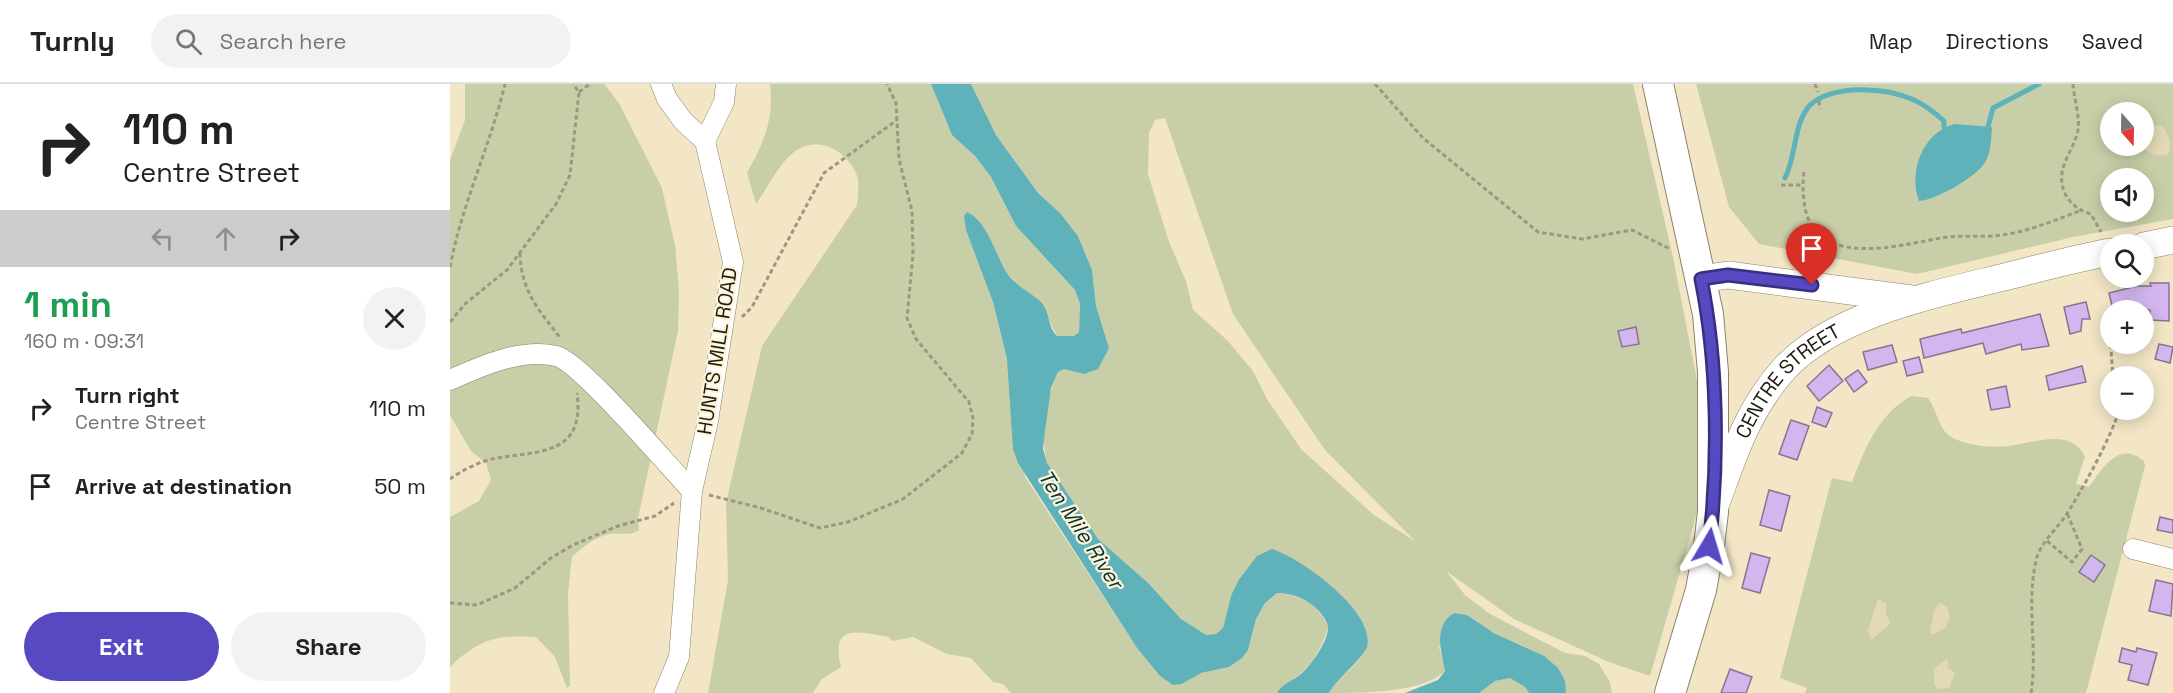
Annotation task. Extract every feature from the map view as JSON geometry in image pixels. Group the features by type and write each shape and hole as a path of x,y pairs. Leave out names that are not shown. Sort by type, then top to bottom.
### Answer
{"main road":[{"path":"1658,84 1700,271 1712,347 1713,512 1701,590 1670,693"},
{"path":"2154,244 2173,240"},
{"name":"CENTRE STREET","path":"1713,512 1747,421 1785,368 1813,345 1852,324 1914,299 2100,246"},
{"name":"CENTRE STREET","path":"1700,271 1914,299"}],"street":[{"path":"661,84 673,107 705,141 724,102 726,84"},
{"name":"HUNTS MILL ROAD","path":"664,693 679,657 692,491 722,336 733,262 705,141"},
{"path":"450,380 518,355 539,353 559,356 612,403 692,491"},
{"path":"2133,549 2173,559"}],"path":[{"path":"450,267 456,232 494,128 505,84"},
{"path":"450,322 466,303 507,270 556,204 570,176 579,92 573,84"},
{"path":"579,92 590,84"},
{"path":"450,603 477,605 515,588 551,558 618,526 655,516 692,491 761,508 820,528 848,522 903,500 962,453 972,434 973,418 969,402 916,339 907,318 913,254 912,211 899,159 896,104 887,84"},
{"path":"1376,84 1423,138 1538,232 1582,239 1632,230 1700,271"},
{"path":"1815,84 1818,92"},
{"path":"2073,84 2078,131 2062,176 2069,201 2079,211 2091,214 2101,234"},
{"path":"1819,101 1820,109"},
{"path":"722,336 752,307 824,173 897,120"},
{"path":"1804,172 1802,185 1810,224 1819,235 1834,243 1857,247 1905,245 1944,237 1993,236 2058,221 2079,211"},
{"path":"1781,185 1802,185"},
{"path":"450,479 494,458 539,453 558,447 567,439 577,423 579,404 574,368 567,345 529,298 520,269 520,253"},
{"path":"2031,693 2034,674 2033,597 2036,560 2046,541 2067,513 2114,420"},
{"path":"2046,541 2072,562 2081,553 2082,549 2067,513"}],"green space":[{"path":"465,84 604,84 619,103 662,188 675,245 679,291 678,331 638,518 639,530 599,537 572,557 568,593 570,686 567,688 555,657 536,637 509,637 489,641 470,650 450,667 450,517 479,501 491,480 486,463 471,451 450,415 450,160 465,120"},
{"path":"770,84 931,84 952,135 975,156 991,177 1016,226 1075,290 1080,304 1079,332 1074,336 1057,336 1041,303 1018,286 1007,273 986,232 993,302 1007,359 1025,477 1137,648 1160,676 1182,684 1201,673 1229,667 1248,650 1256,619 1265,603 1277,593 1301,598 1308,602 1320,613 1328,627 1318,651 1302,672 1277,693 1011,693 1003,684 993,682 971,658 947,654 913,637 892,641 889,637 857,632 843,636 839,653 841,667 822,679 813,693 708,693 728,580 726,503 762,346 857,205 858,197 856,173 847,159 834,149 818,144 803,147 788,157 756,204 747,173 769,120"},
{"path":"971,84 1633,84 1673,257 1698,386 1697,513 1650,676 1609,662 1514,619 1446,571 1465,595 1490,614 1565,653 1585,656 1599,664 1610,682 1612,693 1566,693 1563,680 1549,662 1529,649 1491,631 1467,615 1439,647 1445,671 1435,678 1407,688 1359,693 1329,693 1363,655 1368,643 1366,630 1359,617 1337,592 1302,567 1231,596 1223,628 1216,634 1206,635 1193,630 1098,539 1047,464 1044,441 1045,417 1050,393 1058,372 1064,369 1084,374 1109,348 1096,306 1092,270 1078,236 1060,213 1038,193 996,135","holes":["1165,118 1233,314 1325,450 1415,541 1374,515 1301,449 1267,399 1253,371 1228,341 1193,310 1186,281 1169,242 1148,174 1149,133 1155,120"]},
{"path":"1696,84 2173,84 2173,219 2073,237 1917,274 1759,244 1729,207"},
{"path":"1911,396 1928,398 1949,436 1968,443 1996,447 2051,439 2070,442 2078,447 2085,456 2076,484 2089,487 2106,464 2120,455 2127,453 2135,455 2144,461 2145,466 2086,693 1805,693 1807,688 1780,678 1832,478 1852,482 1874,433 1889,413"},
{"path":"1510,678 1525,687 1529,693 1479,693 1495,681"}],"sand":[{"path":"2160,125 2167,134 2170,143 2168,154 2161,156 2154,154 2154,126"},
{"path":"1878,599 1886,603 1886,615 1890,621 1888,626 1871,640 1868,630"},
{"path":"1940,603 1947,607 1949,621 1942,630 1933,634 1930,633 1934,610"},
{"path":"1947,659 1948,668 1955,673 1949,688 1939,689 1934,685 1934,669"}],"water":[{"name":"Ten Mile River","path":"931,84 971,84 996,135 1038,193 1060,213 1078,236 1092,270 1096,306 1109,348 1098,369 1084,374 1064,369 1058,372 1051,388 1045,431 1043,449 1047,463 1098,539 1148,583 1181,619 1206,635 1216,634 1223,628 1231,596 1238,581 1257,556 1272,549 1317,574 1348,603 1360,618 1367,633 1365,652 1329,693 1277,693 1310,664 1322,646 1328,628 1319,611 1305,600 1289,594 1277,593 1265,603 1256,619 1248,650 1242,658 1229,667 1201,673 1182,684 1173,685 1160,676 1137,648 1018,463 1013,449 1007,359 993,302 966,230 964,216 967,212 980,223 1007,273 1019,286 1042,303 1057,336 1074,336 1079,332 1080,304 1075,290 1016,226 991,177 975,156 952,135"},
{"path":"1954,124 1992,127 1988,156 1984,164 1972,176 1935,197 1919,201 1915,178 1926,144 1943,129"},
{"path":"1454,613 1467,615 1494,633 1544,656 1558,668 1565,681 1566,693 1529,693 1525,687 1510,678 1495,681 1479,693 1405,693 1438,680 1445,671 1441,632 1447,618"}],"building":[{"path":"2154,283 2169,283 2169,321 2154,320 2154,300 2111,300 2109,293 2129,288 2154,288"},
{"path":"2086,302 2090,319 2082,319 2081,331 2070,334 2064,307"},
{"path":"2040,314 2049,346 2022,350 2021,344 1986,354 1983,343 1924,358 1920,339 1961,329 1962,333"},
{"path":"1636,327 1639,344 1622,347 1618,331"},
{"path":"2159,344 2173,347 2170,363 2155,359"},
{"path":"1892,345 1897,362 1868,370 1863,352"},
{"path":"1919,357 1923,372 1907,376 1903,361"},
{"path":"1829,365 1843,381 1819,401 1807,386"},
{"path":"2082,366 2086,382 2049,390 2046,376"},
{"path":"1858,370 1867,382 1854,392 1845,379"},
{"path":"2006,386 2010,407 1991,410 1987,390"},
{"path":"1817,407 1832,413 1826,427 1812,422"},
{"path":"1791,420 1809,426 1797,460 1779,454"},
{"path":"1769,490 1790,496 1781,531 1760,525"},
{"path":"2160,517 2173,520 2173,533 2157,530"},
{"path":"1751,553 1770,558 1760,593 1742,588"},
{"path":"2091,555 2105,565 2094,582 2079,572"},
{"path":"2156,580 2173,584 2171,616 2149,611"},
{"path":"2122,648 2136,652 2137,648 2157,653 2148,685 2128,680 2132,665 2119,662"},
{"path":"1730,669 1752,677 1746,693 1721,693"}],"waterway":[{"path":"1988,127 1993,108 2039,84"},
{"path":"1785,178 1805,113 1810,105 1832,94 1860,90 1889,92 1918,102 1930,109 1944,121 1944,127"}],"route":[{"path":"1709,546 1713,512 1713,360 1701,279 1728,275 1812,285"}]}
